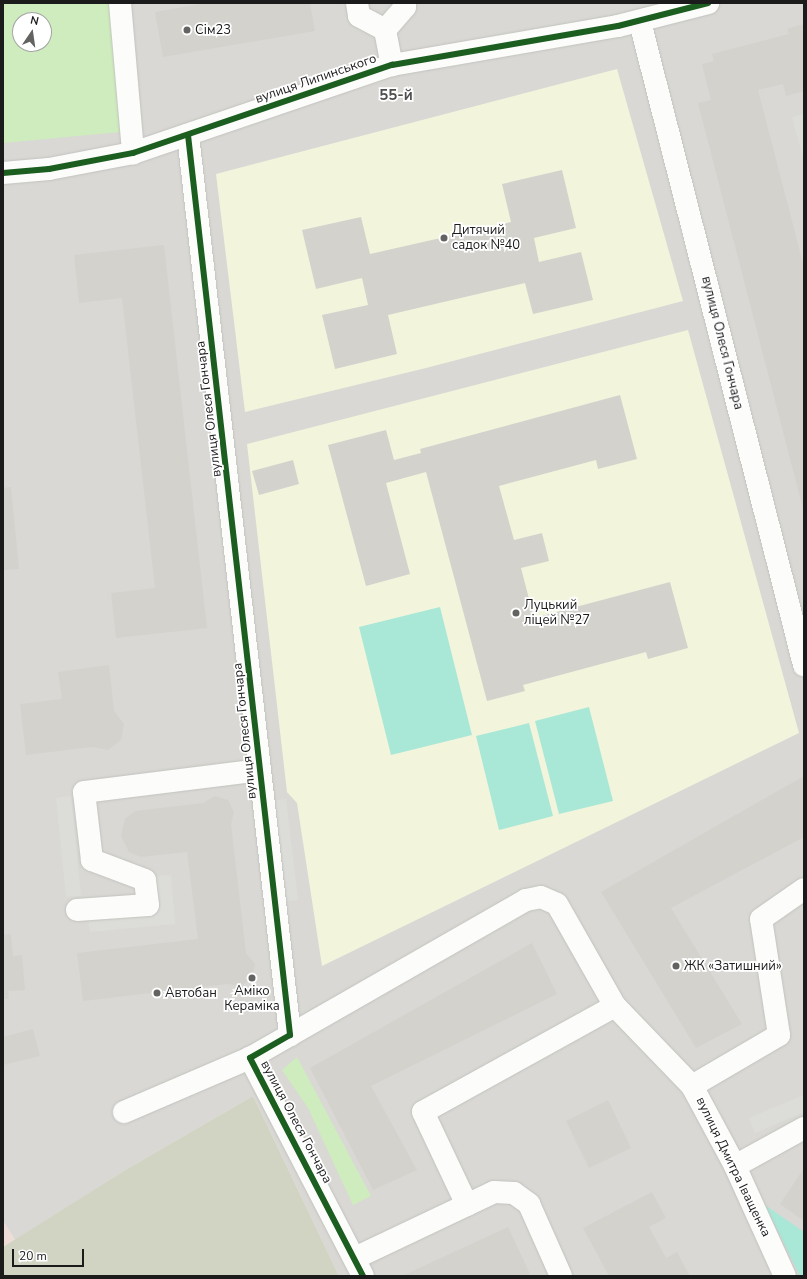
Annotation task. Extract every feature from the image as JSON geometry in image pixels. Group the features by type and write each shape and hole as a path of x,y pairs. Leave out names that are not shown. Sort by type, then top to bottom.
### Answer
{"street":[{"path":"120,3 133,153"},
{"path":"357,3 359,16 385,30"},
{"path":"385,30 405,6 404,3"},
{"name":"вулиця Липинського","path":"3,173 49,169 133,153 392,65 708,3"},
{"name":"вулиця Олеся Гончара","path":"649,14 804,665"},
{"path":"385,30 392,65"},
{"name":"вулиця Олеся Гончара","path":"188,135 290,1035 250,1058 359,1267"},
{"path":"77,910 148,905 146,880 92,860 84,792 260,770"},
{"path":"692,1086 779,1035 761,919 804,889"},
{"name":"вулиця Дмитра Іващенка","path":"290,1035 526,900 541,897 558,904 615,1006 692,1086 735,1166 785,1276"},
{"path":"467,1204 423,1112 615,1006"},
{"path":"124,1112 250,1058"},
{"path":"735,1166 804,1128"},
{"path":"359,1267 467,1204 494,1192 514,1193 529,1204 561,1276"}],"shaded area":[{"path":"3,3 804,3 804,1276 339,1276 253,1096 127,1169 15,1240 3,1221"},
{"name":"Дитячий садок №40","path":"617,69 683,301 426,368 245,412 216,174"},
{"path":"804,114 804,161 792,117"},
{"name":"Луцький ліцей №27","path":"688,330 799,733 322,966 297,803 287,792 247,444"},
{"path":"440,607 472,735 391,755 359,627"},
{"path":"589,707 613,801 559,814 535,721"},
{"path":"529,723 553,816 499,830 476,736"},
{"path":"71,796 81,896 66,897 56,798"},
{"path":"286,799 298,900 281,902 270,801"},
{"path":"171,875 175,924 90,932 88,916 159,910 156,876"},
{"path":"804,1095 804,1112 755,1133 749,1118"},
{"path":"253,1096 339,1276 3,1276 3,1247 127,1169"},
{"path":"765,1205 804,1232 804,1276 800,1276"},
{"path":"3,1221 15,1240 3,1247"}],"green space":[{"path":"3,3 110,3 121,132 3,143"},
{"path":"297,1057 371,1196 353,1205 308,1108 282,1070"}],"building":[{"path":"207,3 310,3 315,31 163,57 155,12"},
{"path":"804,24 804,91 786,96 783,84 758,90 804,267 803,509 698,103 711,100 702,64 714,61 712,54 789,34 787,29"},
{"path":"562,170 576,228 534,238 539,262 581,252 593,300 533,314 525,283 388,315 397,354 335,369 322,315 368,305 362,278 316,289 302,230 361,217 370,254 511,222 502,184"},
{"path":"164,245 207,628 116,638 111,593 155,588 122,298 79,303 74,255"},
{"path":"620,395 637,459 598,469 596,460 499,486 514,540 542,533 549,561 521,568 534,618 670,582 688,648 648,659 646,652 523,685 525,691 487,701 426,472 386,483 410,574 366,586 328,445 386,430 394,460 421,453 420,449"},
{"path":"293,460 299,484 259,495 252,471"},
{"path":"11,487 19,569 3,570 3,488"},
{"path":"109,665 114,711 124,724 121,740 108,750 92,747 26,755 20,704 62,699 58,672"},
{"name":"ЖК «Затишний»","path":"804,776 804,837 671,908 742,1024 696,1048 601,892"},
{"path":"215,796 228,800 234,812 231,824 246,953 255,964 252,978 241,986 227,984 83,1001 77,953 198,939 187,852 141,857 129,852 121,836 125,819 135,811 203,803"},
{"path":"11,934 13,956 22,955 25,990 8,991 9,999 3,999 3,935"},
{"path":"532,943 557,994 371,1086 417,1170 373,1190 310,1068"},
{"path":"33,1029 40,1056 3,1065 3,1037"},
{"path":"608,1100 631,1148 589,1168 566,1121"},
{"path":"804,1168 804,1221 780,1204"},
{"path":"652,1192 666,1218 649,1227 666,1258 677,1252 690,1276 609,1276 583,1228"},
{"path":"508,1227 530,1274 525,1276 402,1276"}],"cycle path":[{"path":"3,173 49,169 133,153 392,65 618,26 708,3"},
{"path":"188,135 290,1035 250,1058 363,1276"}],"place":[{"name":"Сім23","path":"187,30"},
{"name":"Дитячий садок №40","path":"444,238"},
{"name":"Луцький ліцей №27","path":"516,613"},
{"name":"ЖК «Затишний»","path":"676,966"},
{"name":"Аміко Кераміка","path":"252,978"},
{"name":"Автобан","path":"157,993"}],"district":[{"name":"55-й","path":"396,96"}]}
